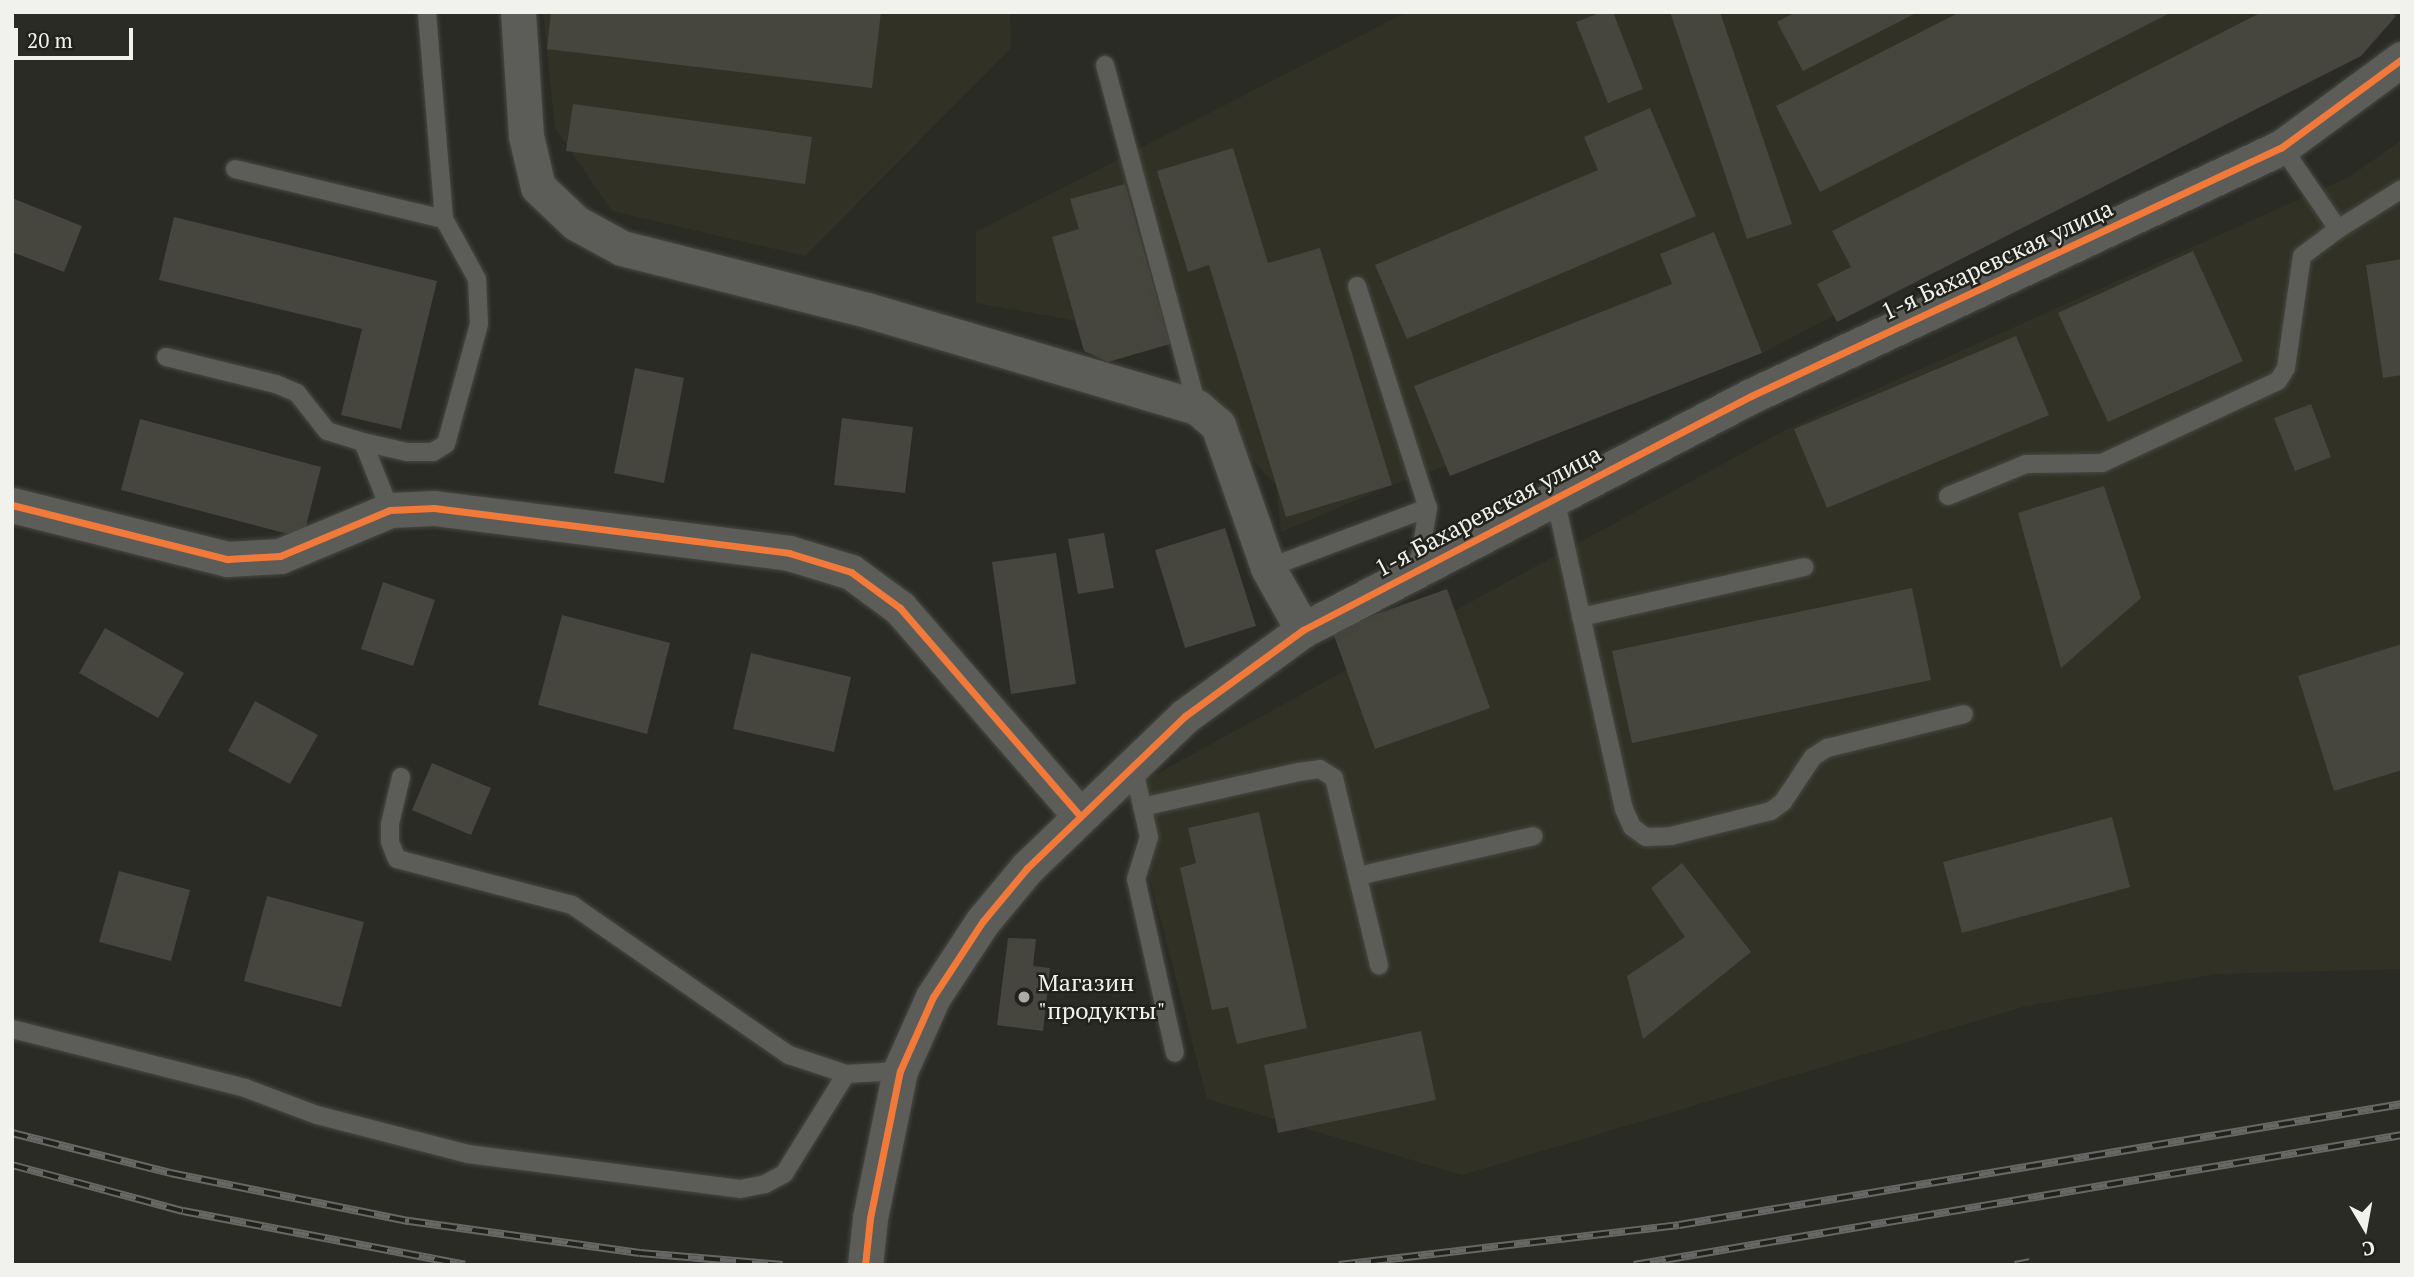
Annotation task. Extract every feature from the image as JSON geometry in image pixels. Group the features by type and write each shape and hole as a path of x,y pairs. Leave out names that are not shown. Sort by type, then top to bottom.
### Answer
{"street":[{"path":"518,12 527,136 538,187 576,223 622,248 866,310 1197,407 1218,425 1268,568 1303,629"},
{"name":"1-я Бахаревская улица","path":"864,1265 870,1218 900,1071 933,997 983,921 1080,816 1185,716 1303,629 1751,396 2282,147 2402,58"},
{"path":"12,505 226,559 280,556 390,510 434,508 789,553 851,572 900,608 1080,816"}],"lane":[{"path":"166,357 276,384 297,394 327,432 407,452 433,452 446,444 454,426 481,300 477,279 444,219 427,12"},
{"path":"1105,65 1197,407"},
{"path":"2282,147 2337,229"},
{"path":"235,169 444,219"},
{"path":"1948,496 2026,464 2102,463 2278,381 2286,368 2302,256 2337,229 2402,189"},
{"path":"1357,286 1428,508 1418,569"},
{"path":"363,442 390,510"},
{"path":"1555,498 1624,809 1632,827 1646,837 1671,836 1771,811 1783,802 1813,757 1827,748 1964,714"},
{"path":"1268,568 1428,508"},
{"path":"1581,617 1804,568"},
{"path":"1133,765 1149,837 1136,879 1175,1053"},
{"path":"1142,807 1320,769 1334,778 1379,966"},
{"path":"401,777 390,824 390,842 397,859 572,905 789,1055 846,1073 900,1071"},
{"path":"1358,876 1534,836"},
{"path":"12,1029 245,1088 317,1115 468,1154 740,1189 765,1184 784,1174 846,1073"}],"shaded area":[{"path":"543,12 1010,12 1011,48 805,256 612,211 555,128"},
{"path":"1407,12 2401,12 2355,44 1762,353 1392,485 1281,532 1276,485 1218,425 1167,337 976,303 976,232"},
{"path":"2402,140 2402,969 2217,974 2026,1006 1462,1175 1207,1099 1127,790 1785,430 2349,177"}],"building":[{"path":"551,12 881,12 872,88 547,49"},
{"path":"1602,12 1613,12 1643,89 1608,103 1576,22"},
{"path":"1670,12 1720,12 1792,224 1747,239"},
{"path":"1796,12 1918,12 1803,71 1777,22"},
{"path":"1960,12 2172,12 1820,192 1776,106"},
{"path":"2262,12 2391,12 2396,16 2361,56 1837,322 1817,284 1851,267 1832,231"},
{"path":"573,104 812,137 805,184 566,151"},
{"path":"1650,108 1696,216 1407,339 1375,265 1598,170 1584,137"},
{"path":"1233,148 1268,263 1320,248 1392,485 1286,517 1209,265 1188,272 1157,171"},
{"path":"1125,184 1170,344 1108,362 1084,351 1052,237 1079,229 1070,199"},
{"path":"12,198 82,226 64,272 12,252"},
{"path":"174,217 437,281 401,429 341,415 362,329 159,280"},
{"path":"1714,232 1762,353 1450,476 1414,386 1672,284 1660,254"},
{"path":"2193,251 2243,361 2108,422 2058,313"},
{"path":"2402,259 2402,375 2383,378 2366,265"},
{"path":"2016,336 2049,415 1827,508 1794,429"},
{"path":"635,368 684,378 664,483 614,473"},
{"path":"2311,404 2331,457 2295,471 2274,418"},
{"path":"842,418 913,427 905,493 834,485"},
{"path":"140,419 321,467 303,538 121,490"},
{"path":"2104,486 2141,598 2061,668 2018,513"},
{"path":"1225,528 1256,626 1185,648 1155,550"},
{"path":"1104,533 1114,588 1078,594 1068,539"},
{"path":"1056,553 1076,684 1011,694 992,562"},
{"path":"383,582 435,600 413,666 361,649"},
{"path":"1912,588 1931,680 1632,743 1612,651"},
{"path":"1447,589 1490,708 1375,749 1332,630"},
{"path":"562,615 670,643 647,734 538,705"},
{"path":"105,628 184,673 158,718 79,673"},
{"path":"2402,644 2402,770 2334,791 2298,676"},
{"path":"751,653 851,677 834,752 733,729"},
{"path":"255,701 318,735 290,784 228,751"},
{"path":"432,763 491,788 471,835 412,810"},
{"path":"1259,812 1307,1028 1237,1044 1228,1007 1212,1010 1180,868 1196,863 1188,828"},
{"path":"2112,817 2130,887 1962,933 1943,862"},
{"path":"1682,863 1751,952 1643,1039 1627,976 1685,937 1651,888"},
{"path":"119,871 190,890 171,961 99,942"},
{"path":"267,896 364,922 341,1007 244,981"},
{"name":"Магазин \"продукты\"","path":"1008,938 1036,939 1033,966 1050,968 1043,1031 997,1025"},
{"path":"1421,1031 1436,1100 1278,1133 1264,1065"}],"railway":[{"path":"1339,1265 1679,1225 2402,1104"},
{"path":"12,1133 170,1173 409,1221 640,1253 782,1265"},
{"path":"1634,1265 2402,1135"},
{"path":"12,1165 183,1211 465,1265"},
{"path":"2015,1265 2030,1262"}],"cycle path":[{"path":"865,1265 870,1218 900,1071 933,997 983,921 1027,868 1185,716 1303,630 1751,396 2282,147 2402,59"},
{"path":"12,505 227,559 280,556 390,510 434,508 789,553 851,572 900,608 1080,816"}],"place":[{"name":"Магазин \"продукты\"","path":"1024,997"}]}
